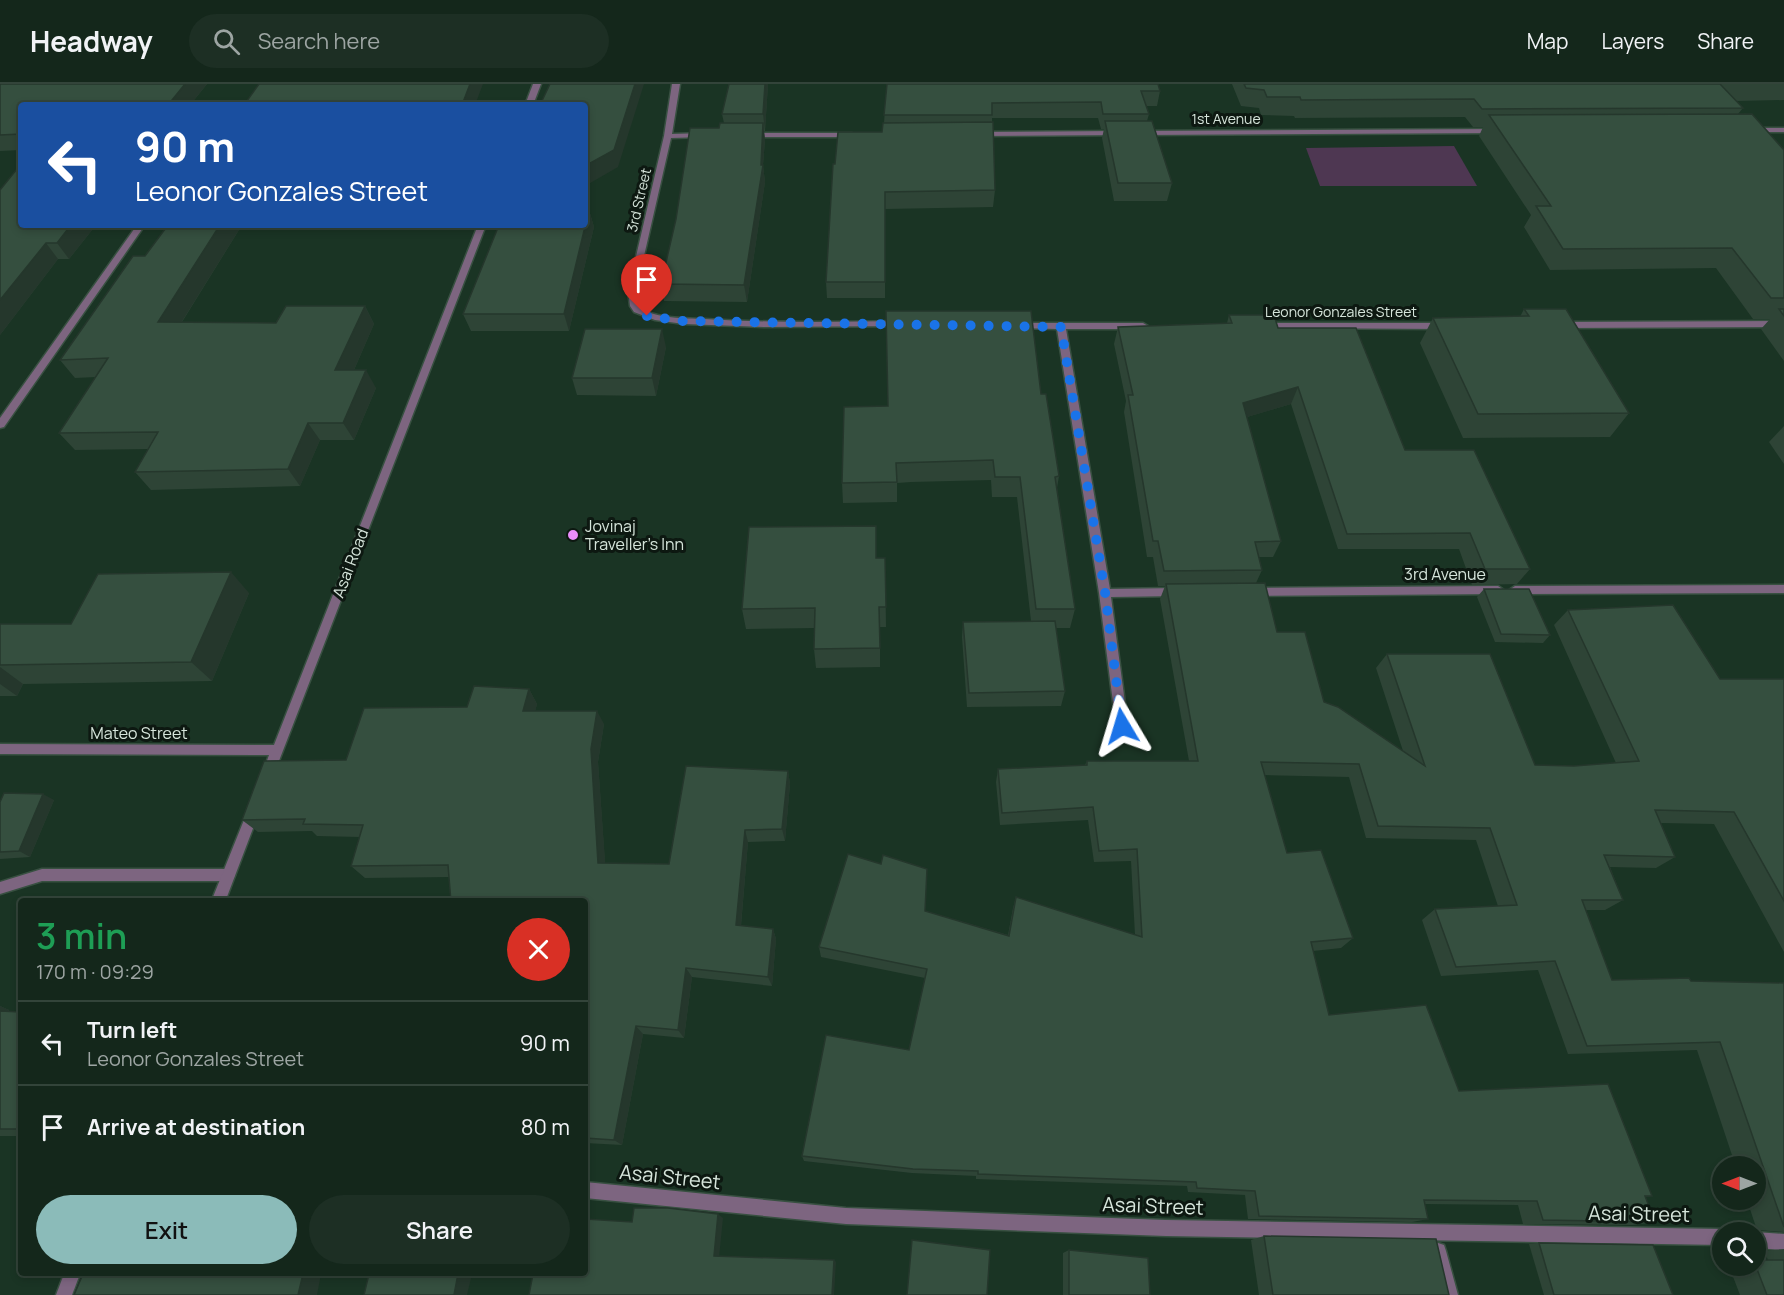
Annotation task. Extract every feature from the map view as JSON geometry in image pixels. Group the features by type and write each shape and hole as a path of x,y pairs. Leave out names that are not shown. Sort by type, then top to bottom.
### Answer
{"street":[{"path":"530,102 537,84"},
{"name":"3rd Street","path":"676,84 668,135 632,291 633,303 637,312 647,316 683,321 908,324"},
{"path":"1748,130 1784,130"},
{"name":"1st Avenue","path":"964,134 1511,131"},
{"path":"668,135 715,135"},
{"path":"739,135 858,135"},
{"path":"0,425 139,228"},
{"name":"Asai Road","path":"265,781 481,228"},
{"path":"1547,325 1784,324"},
{"path":"1014,326 1156,326"},
{"name":"Leonor Gonzales Street","path":"1251,326 1452,326"},
{"path":"1061,327 1105,592 1122,726"},
{"name":"3rd Avenue","path":"1236,592 1784,589"},
{"path":"1105,592 1189,592"},
{"name":"Mateo Street","path":"0,749 277,750"},
{"path":"219,898 257,802"},
{"path":"0,888 42,875 228,875"},
{"name":"Asai Street","path":"588,1190 846,1216 1166,1228 1712,1237"},
{"path":"1434,1233 1450,1295"},
{"path":"1766,1241 1784,1242"},
{"path":"64,1295 71,1276"}],"shaded area":[{"path":"1454,146 1477,186 1320,186 1306,148"}],"building":[{"path":"0,84 185,84 170,102 18,102 18,134 0,135"},
{"path":"259,84 470,84 463,102 246,102"},
{"path":"550,84 635,84 614,150 588,164 588,102 541,102"},
{"path":"729,84 765,84 763,114 722,114"},
{"path":"887,84 1158,84 1160,91 1141,91 1149,114 1103,114 1101,102 992,103 992,115 884,115"},
{"path":"1244,84 1720,84 1743,108 1482,109 1474,99 1301,100 1300,97 1267,97 1264,90 1246,88"},
{"path":"1752,114 1784,150 1784,298 1771,298 1732,248 1563,249 1536,206 1551,206 1489,115"},
{"path":"1105,121 1152,121 1172,183 1118,183"},
{"path":"993,122 995,190 885,192 885,282 826,282 833,164 835,164 838,132 882,132 883,123"},
{"path":"720,123 763,123 761,165 763,165 744,285 661,284 676,219 690,128 719,128"},
{"path":"18,168 18,228 69,228 57,243 46,243 0,300 0,190"},
{"path":"166,228 218,228 158,322 276,323 286,306 365,306 335,370 366,370 343,423 308,423 288,469 135,472 158,432 59,433 108,358 60,360 133,256 145,256"},
{"path":"498,228 585,228 564,314 463,314"},
{"path":"1524,309 1566,309 1629,413 1478,414 1433,318 1529,316"},
{"path":"886,311 1031,311 1041,394 1046,394 1059,476 1055,477 1075,609 1036,609 1020,477 995,477 993,460 896,463 897,482 842,483 844,407 888,406"},
{"path":"1229,315 1274,315 1278,328 1356,328 1405,450 1474,450 1530,569 1485,569 1470,533 1347,534 1298,387 1243,403 1281,541 1255,542 1262,570 1164,571 1158,541 1153,541 1128,395 1133,395 1118,327 1232,323"},
{"path":"585,329 662,329 652,378 572,378"},
{"path":"876,526 876,558 885,558 886,607 879,607 880,648 814,649 815,608 742,609 749,527"},
{"path":"231,572 191,662 0,665 0,624 71,624 98,574"},
{"path":"1265,583 1277,632 1305,632 1324,702 1338,707 1425,766 1387,654 1490,654 1535,765 1574,766 1639,761 1568,610 1673,605 1720,679 1784,679 1784,901 1734,812 1655,810 1675,857 1604,855 1623,900 1582,900 1612,980 1689,978 1691,981 1784,983 1784,1227 1766,1175 1766,1156 1759,1156 1720,1042 1587,1046 1555,961 1456,967 1435,909 1517,905 1490,828 1378,826 1359,764 1261,762 1287,853 1321,850 1353,938 1311,942 1329,1015 1426,1005 1459,1091 1608,1084 1652,1196 1645,1196 1655,1222 1543,1220 1537,1201 1424,1200 1428,1219 1259,1216 1255,1191 1197,1188 1196,1182 978,1174 978,1171 913,1169 802,1156 826,1035 909,1050 927,969 819,947 848,854 881,864 883,855 927,869 925,911 1009,936 1016,897 1142,937 1137,849 1099,851 1093,807 1002,813 998,769 1087,765 1087,761 1198,761 1166,584"},
{"path":"1484,589 1529,589 1550,635 1501,634"},
{"path":"1055,621 1065,691 969,693 963,622"},
{"path":"474,686 529,689 523,711 597,711 591,749 598,863 669,864 686,766 788,771 782,829 745,830 736,925 773,929 768,977 686,968 678,1030 636,1026 614,1140 588,1138 588,898 451,898 448,865 351,866 363,825 303,824 305,819 242,820 264,761 346,760 364,708 467,707"},
{"path":"4,793 43,794 19,851 0,852 0,802"},
{"path":"0,1011 18,1012 18,1129 0,1129"},
{"path":"634,1208 668,1208 718,1214 714,1256 834,1260 832,1295 529,1295 533,1276 588,1276 588,1219 632,1222"},
{"path":"1264,1236 1436,1239 1449,1295 1273,1295"},
{"path":"912,1240 990,1250 987,1295 907,1295"},
{"path":"1539,1243 1653,1245 1673,1295 1554,1295"},
{"path":"1069,1250 1148,1258 1150,1295 1069,1295"},
{"path":"1766,1260 1784,1260 1784,1295 1767,1295 1760,1276 1766,1276"},
{"path":"82,1276 303,1276 298,1295 74,1295"},
{"path":"369,1276 458,1276 454,1295 364,1295"}],"place":[{"name":"Jovinaj Traveller's Inn","path":"573,535"}],"route":[{"path":"647,316 683,321 1061,327 1105,592 1122,726"}]}
